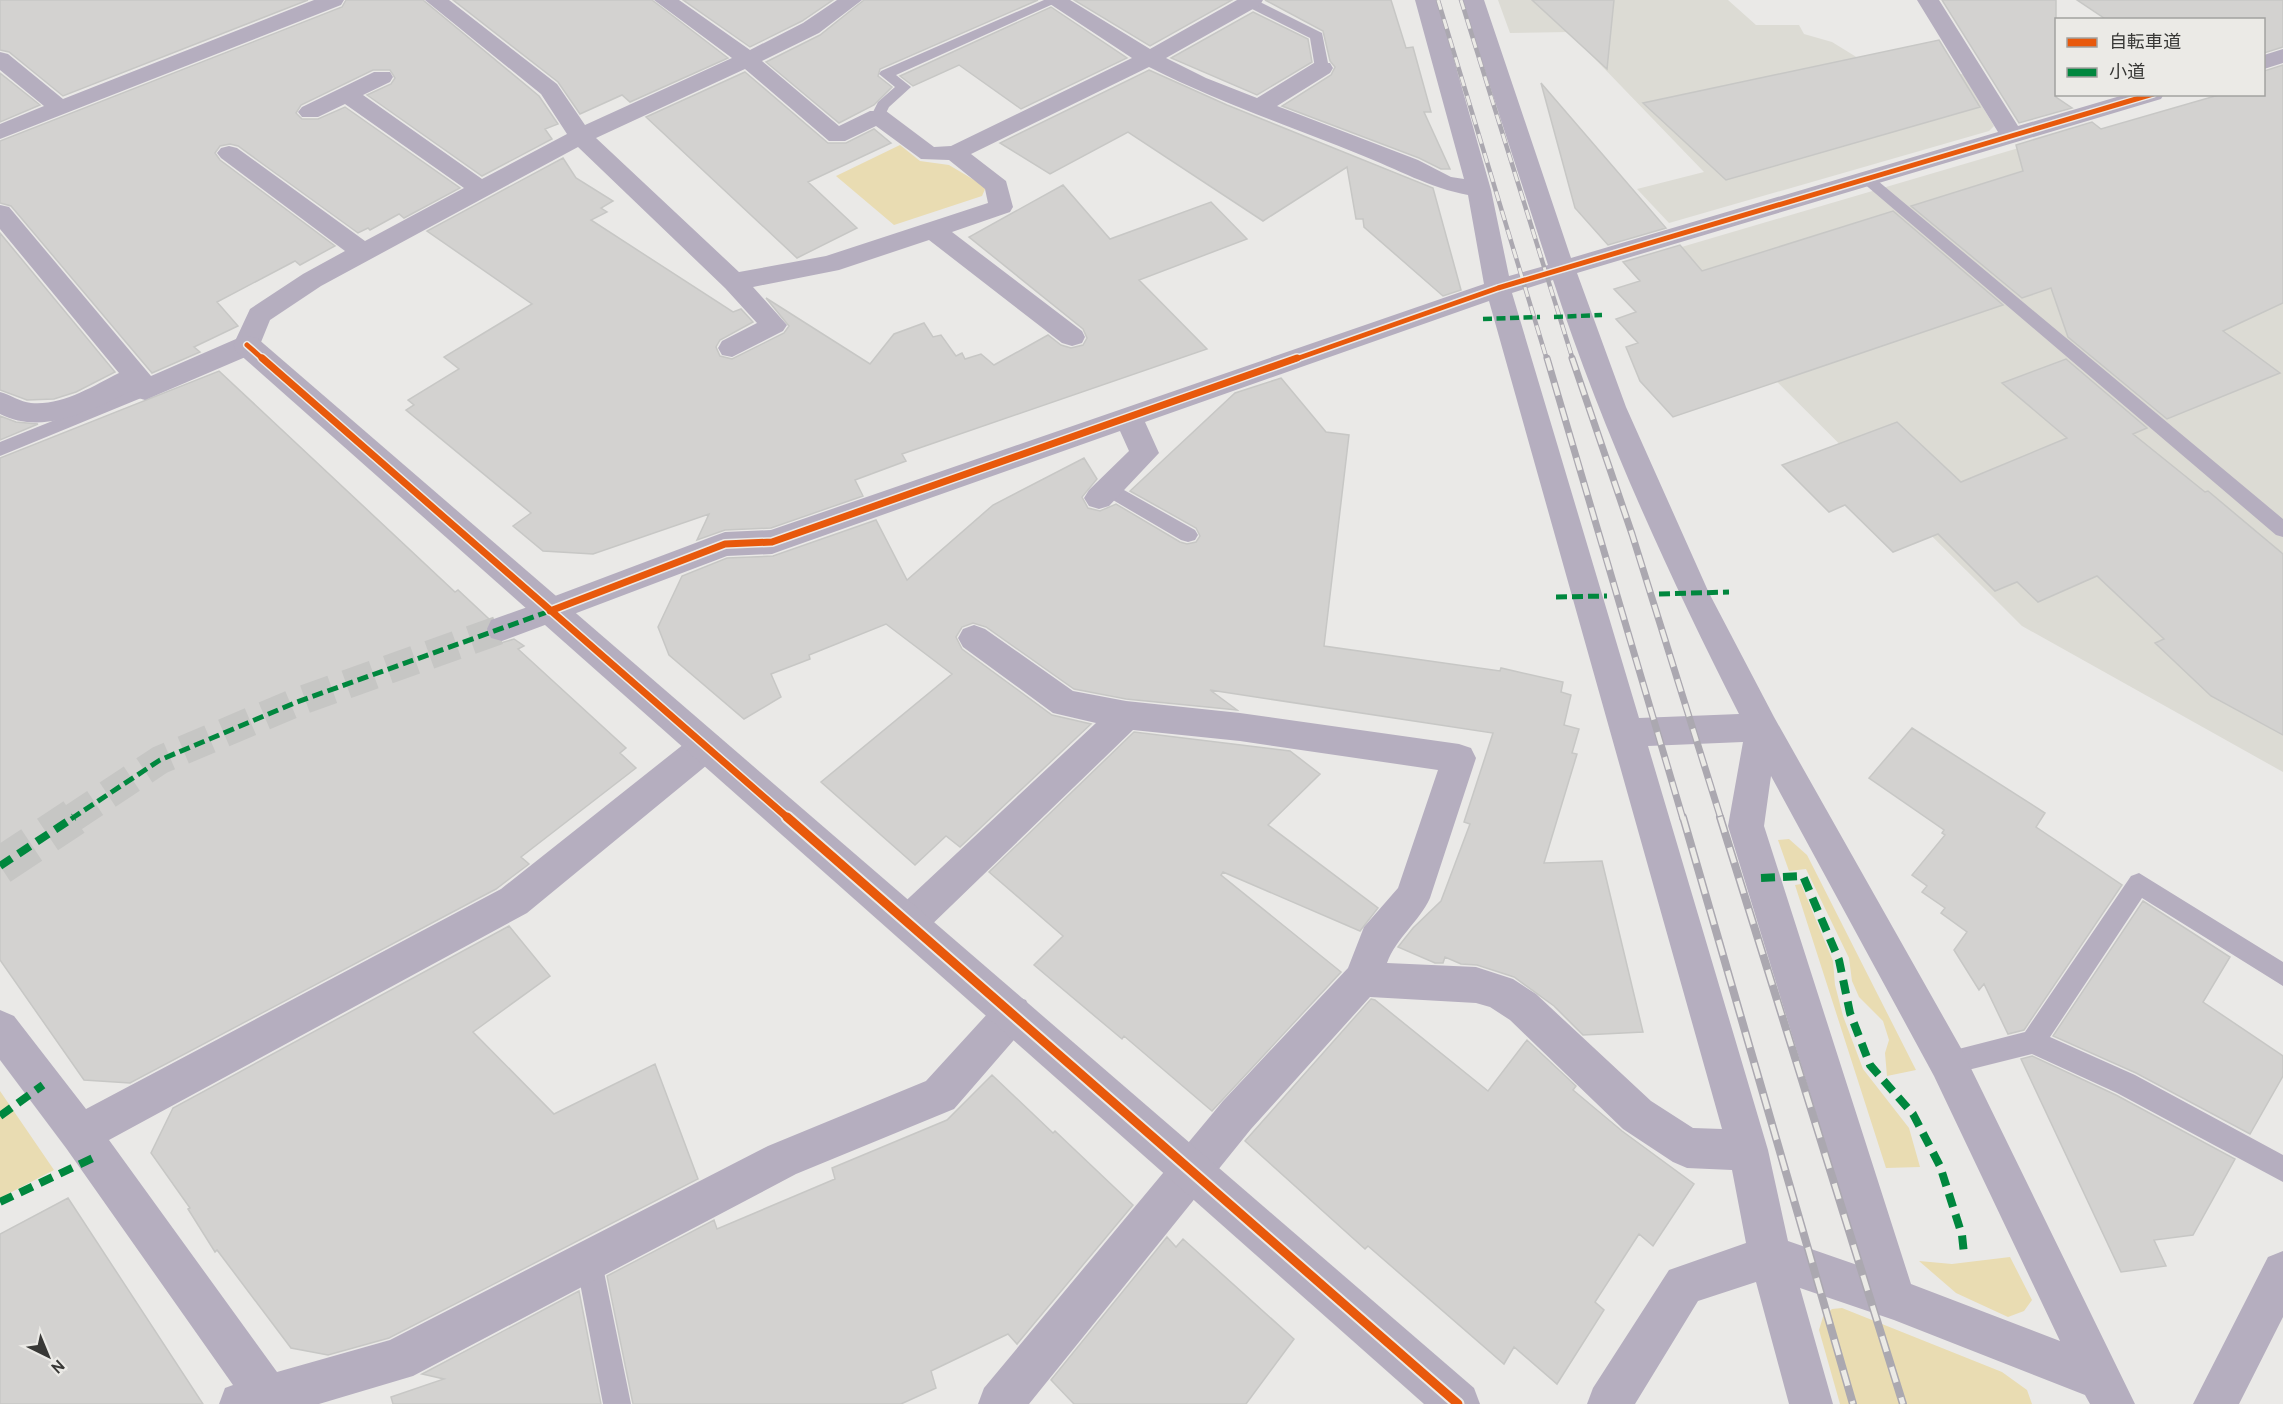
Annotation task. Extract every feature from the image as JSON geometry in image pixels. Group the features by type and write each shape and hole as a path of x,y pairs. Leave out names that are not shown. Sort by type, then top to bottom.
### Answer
{"street":[{"path":"0,132 333,0"},
{"path":"436,0 549,89 580,136 734,282 774,325 732,348"},
{"path":"664,0 735,49 837,136 878,116 929,154 955,153 1148,58 1251,1"},
{"path":"0,402 27,413 56,412 248,345 260,315 312,279 580,136 747,60 811,28 851,0"},
{"path":"1055,0 1148,58 1257,108 1409,165 1444,183 1479,190"},
{"path":"1426,0 1476,87 1561,269 1612,407 1693,593 1762,727 1948,1063 2107,1392"},
{"path":"1473,0 1479,190 1498,288 1629,733 1748,1150 1770,1256 1811,1404"},
{"path":"1928,0 2012,136"},
{"path":"2265,62 2283,56"},
{"path":"0,59 60,108"},
{"path":"1257,108 1322,68"},
{"path":"310,112 382,77"},
{"path":"346,94 479,188"},
{"path":"502,629 725,544 772,542 1498,288 2146,96"},
{"path":"229,153 363,252"},
{"path":"734,282 830,264 1001,207 997,186 955,153"},
{"path":"0,213 141,383"},
{"path":"934,231 1072,337"},
{"path":"248,345 1013,1013 1191,1173 1458,1404"},
{"path":"1103,493 1145,453 1128,417"},
{"path":"974,638 1065,702 1126,715 1240,727 1459,758 1435,836 1412,898 1377,939 1362,979 1237,1115 1000,1404"},
{"path":"909,922 1126,715"},
{"path":"1629,733 1762,727"},
{"path":"1762,727 1746,826 1894,1299"},
{"path":"80,1134 514,901 706,746"},
{"path":"1362,979 1476,985 1500,992 1523,1007 1637,1114 1687,1148 1748,1150"},
{"path":"0,1029 80,1134 260,1402 397,1360 782,1160 940,1095 1013,1013"},
{"path":"1609,1404 1684,1285 1770,1256 1894,1299 2107,1392"},
{"path":"2215,1404 2283,1272"}],"lane":[{"path":"878,116 883,105 904,87 886,74 950,45 965,42 1055,0"},
{"path":"1251,1 1317,36 1322,68"},
{"path":"1867,179 2283,530"},
{"path":"0,449 141,383"},
{"path":"1103,493 1188,535"},
{"path":"2033,1042 2139,884 2283,975"},
{"path":"1948,1063 2033,1042 2126,1084 2283,1169"},
{"path":"589,1262 617,1404"}],"shaded area":[{"path":"1498,0 1728,0 1756,25 1799,25 1804,34 1832,42 1884,74 1963,74 1994,126 1989,131 1669,223 1637,189 1704,172 1569,32 1510,33"},
{"path":"2046,140 2283,275 2283,772 2022,626 1651,256"},
{"path":"900,145 920,161 949,165 986,187 982,196 894,225 836,176"},
{"path":"1789,839 1807,855 1916,1070 1887,1076 1885,1053 1889,1040 1883,1021 1859,997 1852,981 1849,958 1806,869 1789,871 1778,840"},
{"path":"1801,884 1833,961 1835,985 1843,1016 1863,1069 1909,1128 1920,1167 1886,1168 1795,885"},
{"path":"0,1091 54,1170 0,1198"},
{"path":"2010,1257 2032,1300 2024,1311 2008,1317 1956,1293 1919,1261 1952,1264"},
{"path":"1842,1308 2002,1372 2027,1390 2032,1404 1840,1404 1819,1330 1823,1317 1832,1309"}],"building":[{"path":"0,0 308,0 63,96 9,52 0,50"},
{"path":"346,0 423,0 539,96 558,124 545,129 552,139 482,176 367,95 391,84 395,78 390,70 373,70 301,105 296,113 302,119 318,119 345,107 460,188 404,218 399,214 370,230 368,228 358,233 238,146 230,144 220,146 215,153 220,160 335,246 300,265 295,261 217,302 238,326 194,347 200,352 152,373 11,206 0,203 0,141 342,7"},
{"path":"453,0 652,0 728,58 630,102 622,95 580,114 558,82"},
{"path":"683,0 833,0 802,21 750,47"},
{"path":"864,0 1038,0 880,69 878,76 892,87 874,105 839,123 766,62 820,35"},
{"path":"1074,0 1232,0 1150,46"},
{"path":"1265,0 1391,0 1406,48 1413,47 1431,112 1424,112 1450,169 1441,169 1419,158 1282,106 1331,75 1335,67 1330,61 1323,31"},
{"path":"1532,0 1614,0 1607,69"},
{"path":"1942,0 2056,0 2055,96 2072,108 2019,123"},
{"path":"2077,0 2283,0 2283,47 2265,53 2265,18 2104,18"},
{"path":"1051,7 1127,58 1021,109 959,65 913,86 900,76"},
{"path":"1253,12 1308,39 1312,62 1257,95 1171,58"},
{"path":"1939,40 1980,107 1726,180 1643,103"},
{"path":"2283,65 2283,303 2223,331 2280,373 2167,419 2068,337 2051,288 2022,298 1911,206 2023,171 2016,145 2092,122 2101,129 2215,96 2265,96 2265,71"},
{"path":"1149,70 1227,105 1433,188 1461,290 1443,296 1364,227 1363,219 1356,219 1347,167 1263,221 1128,132 1050,174 1000,143"},
{"path":"745,72 828,143 846,143 874,129 891,143 808,182 857,228 797,258 646,117"},
{"path":"0,73 40,105 0,122"},
{"path":"1541,83 1666,228 1608,245 1575,208"},
{"path":"563,158 576,178 613,201 601,208 607,212 591,220 733,312 741,309 753,322 720,340 716,347 720,356 732,359 784,333 789,326 766,298 870,364 894,334 924,323 933,337 941,335 956,356 962,353 965,359 981,354 994,365 1048,335 1061,345 1071,348 1083,345 1087,338 1083,329 969,237 1063,185 1110,239 1211,202 1247,239 1139,280 1207,349 902,454 906,461 855,480 863,496 771,528 725,530 697,540 709,514 593,554 543,551 513,526 531,513 406,410 414,405 408,400 459,369 444,357 532,304 427,231"},
{"path":"1893,211 2003,305 1673,417 1640,381 1626,347 1638,343 1616,319 1636,312 1614,289 1640,281 1623,262 1680,245 1702,271"},
{"path":"0,233 115,372 76,392 54,399 27,400 0,390"},
{"path":"2066,359 2147,428 2133,434 2205,492 2208,491 2283,554 2283,735 2211,696 2155,643 2164,639 2097,576 2038,602 2017,582 1995,591 1938,534 1893,552 1845,505 1829,512 1782,465 1897,422 1961,482 2067,438 2002,383"},
{"path":"219,371 455,592 458,590 489,619 485,628 489,639 501,643 514,639 524,646 518,649 626,748 620,753 636,768 521,857 529,864 496,889 130,1083 84,1080 0,960 0,458"},
{"path":"1281,378 1326,432 1349,435 1324,646 1500,671 1501,668 1563,682 1561,692 1571,695 1564,725 1579,729 1572,753 1577,754 1544,863 1602,861 1643,1032 1583,1035 1554,1006 1514,977 1477,965 1461,964 1445,957 1443,963 1435,963 1398,947 1413,928 1441,901 1470,824 1464,822 1493,733 1210,690 1237,710 1126,699 1074,689 986,627 973,623 962,627 956,637 962,649 1052,715 1091,724 960,847 946,836 915,865 821,782 952,674 886,624 809,655 810,659 771,674 781,697 744,719 669,655 658,627 682,576 727,558 773,556 876,520 907,580 993,505 1084,458 1097,479 1082,497 1088,508 1100,511 1116,504 1180,542 1187,544 1196,542 1200,536 1196,528 1130,491 1235,393"},
{"path":"0,416 16,422 38,424 0,440"},
{"path":"1912,728 2045,813 2036,827 2122,885 2024,1030 2008,1034 1984,984 1979,990 1954,950 1967,932 1941,913 1945,908 1922,892 1927,886 1912,875 1945,835 1942,833 1944,830 1869,778"},
{"path":"1134,732 1290,751 1320,774 1268,825 1378,908 1360,931 1223,872 1221,875 1341,972 1212,1111 1124,1036 1122,1039 1034,965 1063,936 989,872"},
{"path":"2143,901 2230,957 2203,1002 2283,1056 2283,1076 2250,1134 2136,1073 2053,1036"},
{"path":"509,926 550,976 473,1032 554,1114 655,1064 698,1179 389,1338 328,1355 291,1348 217,1250 215,1252 188,1209 190,1208 151,1153 173,1108"},
{"path":"1371,999 1488,1091 1527,1040 1576,1086 1573,1090 1622,1131 1694,1184 1653,1246 1639,1234 1595,1302 1604,1310 1557,1384 1514,1347 1504,1364 1368,1246 1365,1249 1245,1141"},
{"path":"2032,1056 2116,1095 2235,1159 2193,1235 2154,1240 2166,1266 2121,1272 2021,1059"},
{"path":"992,1075 1133,1205 1017,1344 1008,1334 931,1371 936,1388 901,1404 633,1404 607,1276 714,1220 717,1229 835,1179 832,1168 947,1120"},
{"path":"68,1198 203,1404 0,1404 0,1234"},
{"path":"1167,1237 1176,1247 1183,1239 1294,1339 1246,1404 1074,1404 1051,1380"},
{"path":"579,1291 601,1404 393,1404 391,1397 444,1379 422,1374"}],"tunnel":[{"path":"71,819 160,760 297,702 502,629"},
{"path":"0,866 74,817"}],"railway":[{"path":"1438,0 1547,360"},
{"path":"1461,0 1573,360"},
{"path":"1547,358 1683,819"},
{"path":"1572,358 1632,534 1721,819"},
{"path":"1683,817 1853,1404"},
{"path":"1720,817 1903,1404"}],"marked path":[{"path":"1554,317 1602,315"},
{"path":"1483,319 1540,317"},
{"path":"1659,594 1729,592"},
{"path":"1556,597 1607,596"},
{"path":"0,866 160,760 297,702 550,611"},
{"path":"1761,878 1803,876 1839,960 1850,1013 1870,1065 1913,1114 1940,1166 1962,1235 1964,1254"},
{"path":"0,1116 43,1085"},
{"path":"0,1202 95,1157"}],"cycle path":[{"path":"550,611 725,544 772,542 1498,288 2146,96"},
{"path":"247,345 1458,1404"}]}
